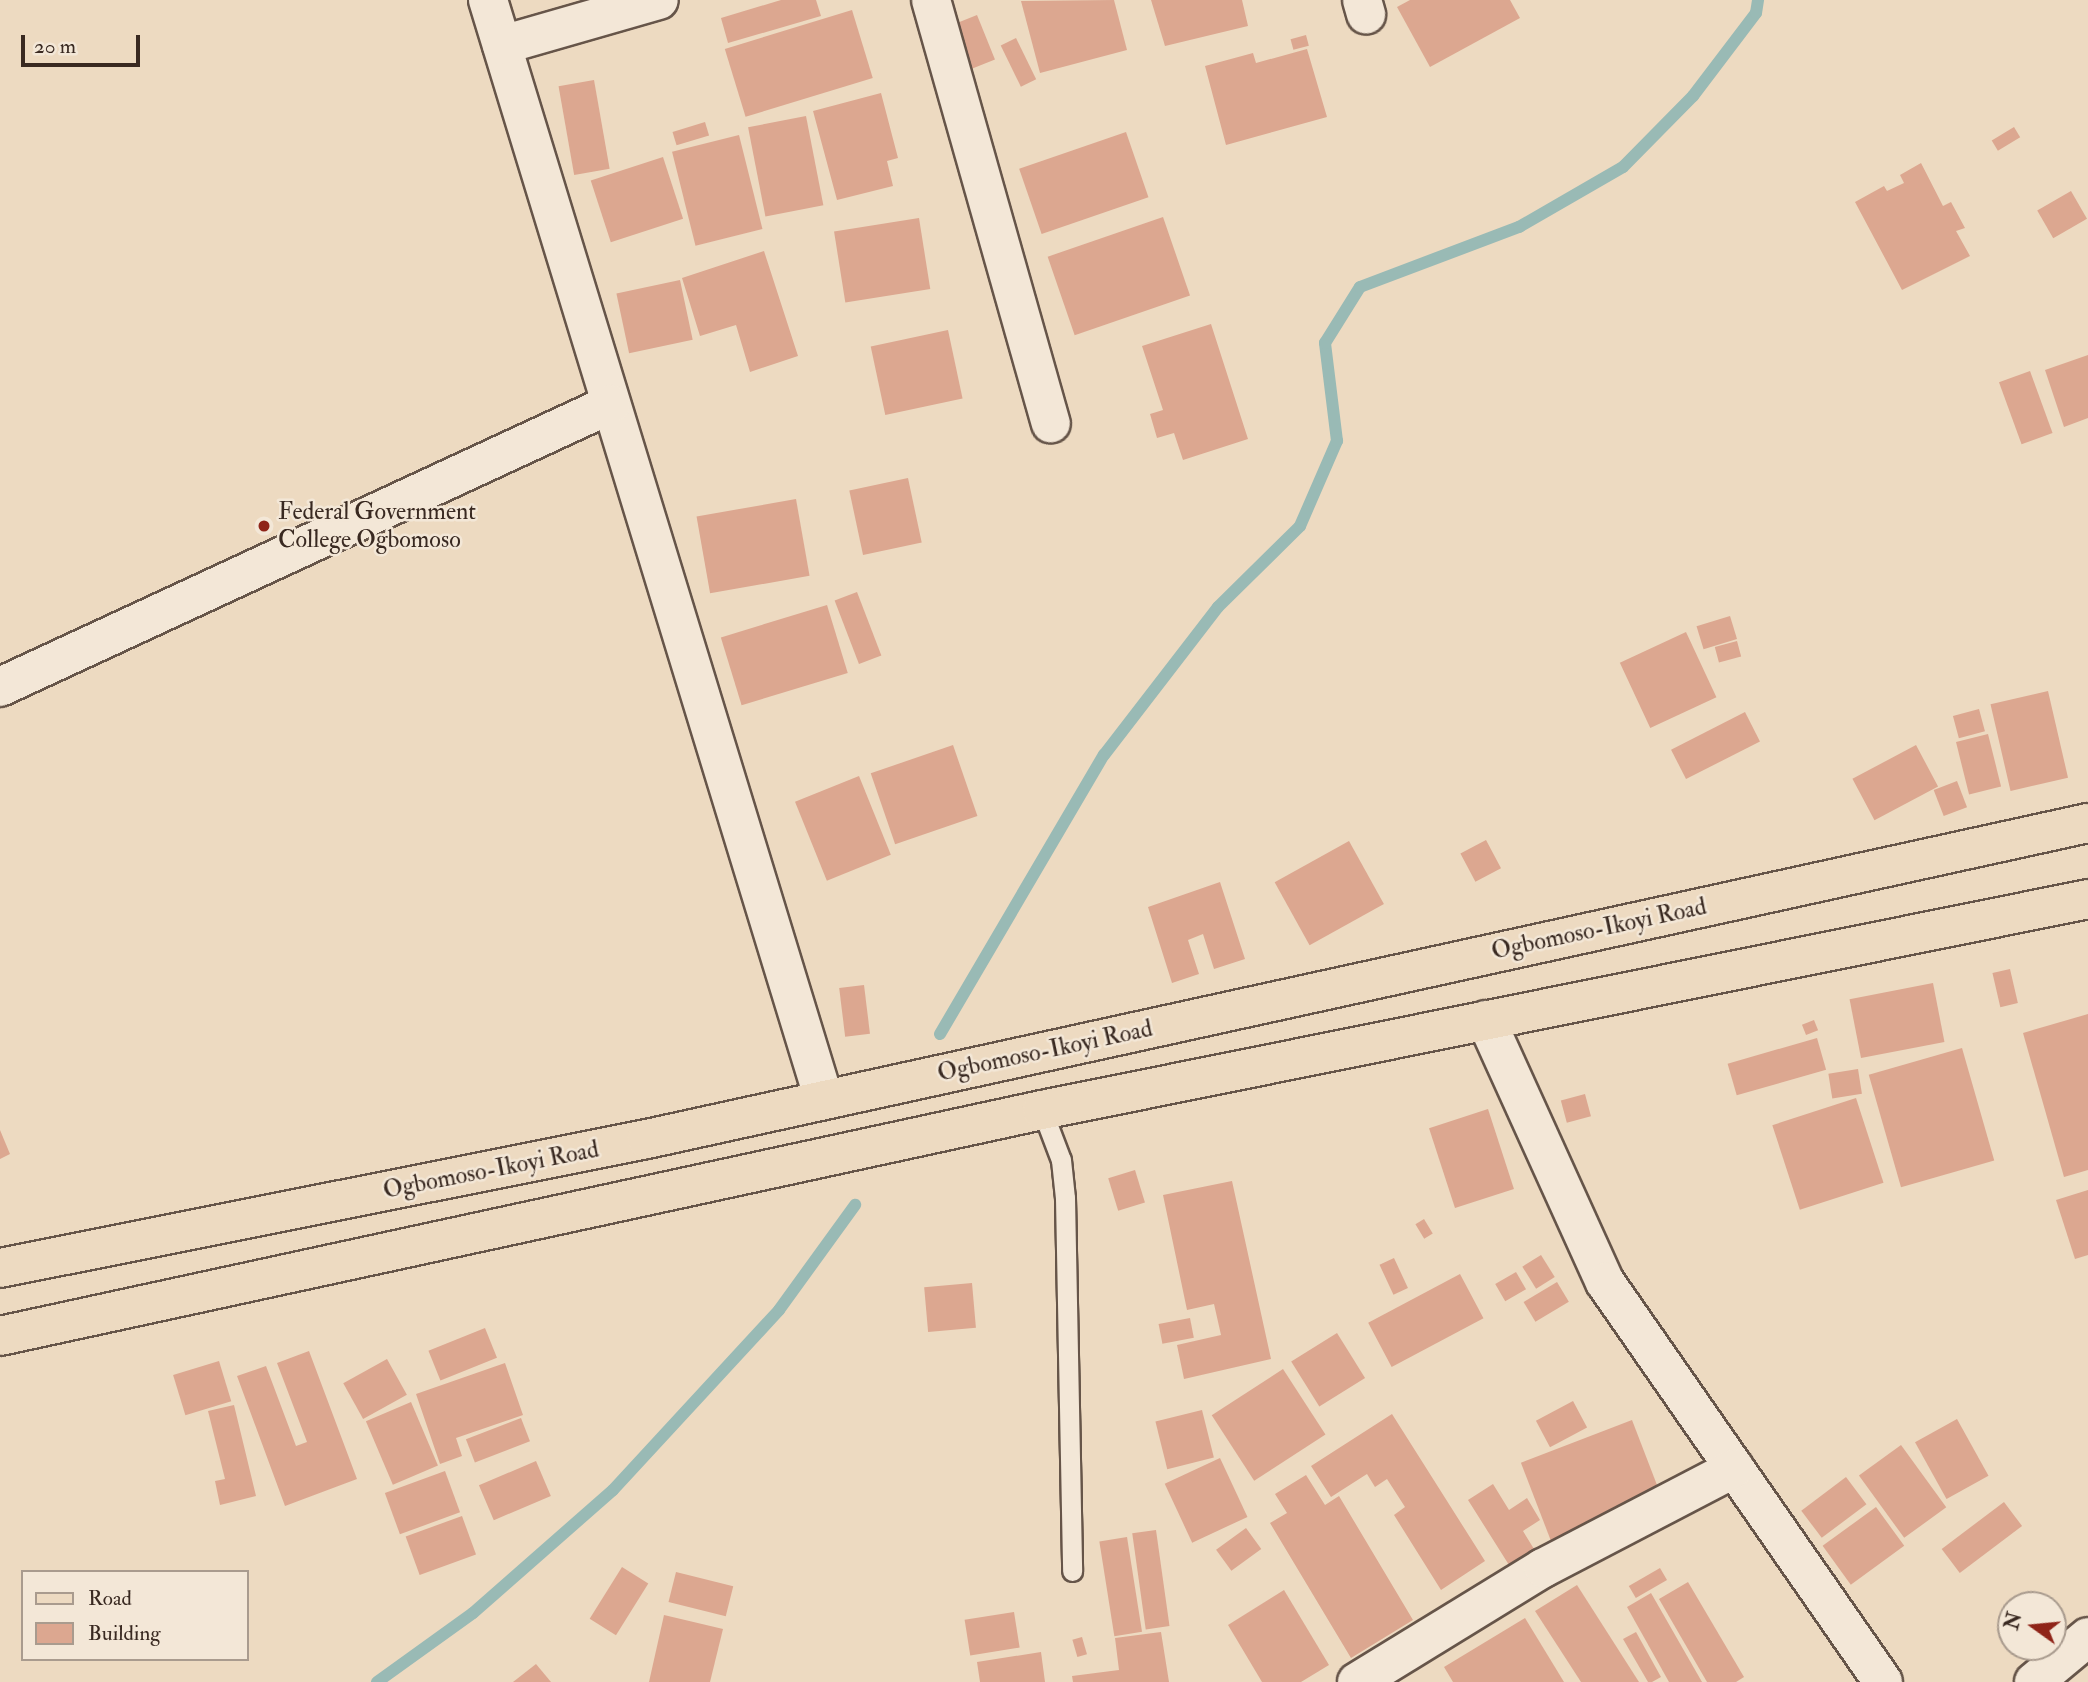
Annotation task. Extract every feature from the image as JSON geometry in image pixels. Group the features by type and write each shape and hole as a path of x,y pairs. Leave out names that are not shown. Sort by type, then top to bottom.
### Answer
{"main road":[{"name":"Ogbomoso-Ikoyi Road","path":"0,1268 647,1139 2088,823"},
{"path":"0,1336 1042,1110 2088,899"}],"street":[{"path":"488,0 824,1100"},
{"path":"502,45 659,0"},
{"path":"930,0 1051,423"},
{"path":"0,687 611,404"},
{"path":"1486,1020 1605,1282 1883,1682"},
{"path":"1357,1682 1544,1568 1735,1468"},
{"path":"2034,1682 2088,1637"}],"lane":[{"path":"1042,1110 1061,1160 1065,1198 1072,1571"}],"building":[{"path":"781,0 816,0 821,16 728,43 721,18"},
{"path":"1114,0 1127,50 1040,73 1021,1"},
{"path":"1151,0 1242,0 1248,26 1165,46"},
{"path":"1410,0 1510,0 1520,18 1430,67 1397,7"},
{"path":"852,10 873,78 746,117 725,49"},
{"path":"977,15 995,60 970,70 952,25"},
{"path":"1306,35 1309,46 1293,50 1291,39"},
{"path":"1016,38 1036,79 1021,87 1001,45"},
{"path":"1307,49 1327,117 1226,145 1205,66 1253,53 1256,63"},
{"path":"594,80 610,169 574,175 559,86"},
{"path":"881,93 898,158 887,161 893,186 837,200 813,111"},
{"path":"806,116 823,205 765,217 748,127"},
{"path":"705,122 709,135 677,145 672,132"},
{"path":"2014,127 2020,137 1998,151 1992,140"},
{"path":"1126,132 1148,197 1042,234 1019,169"},
{"path":"739,135 762,229 696,246 672,152"},
{"path":"663,157 683,219 611,242 591,180"},
{"path":"1921,163 1943,206 1951,202 1965,228 1956,231 1970,256 1902,290 1855,202 1884,186 1887,191 1904,183 1900,175"},
{"path":"2071,191 2087,219 2053,238 2037,210"},
{"path":"1163,217 1190,295 1075,335 1048,257"},
{"path":"919,218 930,289 845,303 834,231"},
{"path":"764,251 798,356 750,372 736,325 700,336 682,278"},
{"path":"680,280 693,340 629,353 616,294"},
{"path":"1211,324 1248,439 1183,460 1174,433 1157,438 1150,414 1163,410 1142,346"},
{"path":"948,330 963,398 885,415 871,346"},
{"path":"2088,355 2088,418 2064,427 2045,370"},
{"path":"2030,371 2053,433 2022,444 1999,382"},
{"path":"908,478 922,543 863,555 849,490"},
{"path":"796,499 810,576 710,593 697,517"},
{"path":"857,592 881,655 859,664 835,601"},
{"path":"827,605 848,673 742,705 721,637"},
{"path":"1730,616 1737,639 1704,649 1697,626"},
{"path":"1686,632 1716,697 1650,728 1620,663"},
{"path":"1737,641 1741,656 1719,662 1715,647"},
{"path":"2048,691 2068,778 2011,791 1991,704"},
{"path":"1979,709 1985,731 1959,738 1953,716"},
{"path":"1745,712 1760,741 1686,779 1671,750"},
{"path":"1988,734 2001,786 1969,794 1956,742"},
{"path":"953,745 977,816 895,844 871,773"},
{"path":"1916,745 1938,786 1874,820 1852,779"},
{"path":"859,776 891,855 827,881 795,802"},
{"path":"1957,781 1967,807 1944,816 1934,790"},
{"path":"1486,840 1501,868 1475,882 1460,854"},
{"path":"1349,841 1384,904 1310,945 1275,882"},
{"path":"1220,882 1245,959 1214,969 1203,934 1188,940 1199,974 1172,983 1148,907"},
{"path":"2010,969 2018,1003 2000,1007 1992,973"},
{"path":"1933,983 1944,1042 1861,1058 1850,999"},
{"path":"864,985 870,1034 845,1037 839,988"},
{"path":"2088,1014 2088,1170 2064,1177 2023,1033"},
{"path":"1814,1020 1818,1030 1806,1035 1802,1025"},
{"path":"1817,1038 1826,1070 1737,1095 1728,1064"},
{"path":"1962,1048 1994,1160 1901,1187 1869,1075"},
{"path":"1858,1069 1862,1094 1832,1098 1828,1074"},
{"path":"1585,1094 1591,1116 1567,1123 1561,1100"},
{"path":"1856,1098 1884,1183 1800,1210 1772,1125"},
{"path":"1488,1109 1514,1189 1455,1208 1429,1128"},
{"path":"0,1130 10,1154 0,1159"},
{"path":"1135,1170 1145,1203 1118,1211 1108,1178"},
{"path":"1232,1181 1271,1359 1184,1379 1177,1345 1221,1335 1214,1304 1187,1310 1163,1195"},
{"path":"2088,1190 2088,1255 2075,1259 2056,1200"},
{"path":"1424,1219 1433,1234 1424,1239 1415,1224"},
{"path":"1541,1255 1555,1277 1536,1289 1522,1267"},
{"path":"1394,1258 1408,1288 1393,1295 1379,1265"},
{"path":"1516,1272 1526,1289 1505,1301 1495,1284"},
{"path":"1460,1274 1483,1318 1392,1367 1368,1323"},
{"path":"1557,1282 1569,1302 1535,1322 1524,1302"},
{"path":"972,1283 976,1328 928,1332 924,1287"},
{"path":"1190,1318 1194,1338 1162,1344 1159,1324"},
{"path":"485,1328 497,1358 440,1381 428,1351"},
{"path":"1337,1333 1365,1378 1319,1407 1291,1362"},
{"path":"309,1351 357,1479 285,1506 237,1376 266,1366 296,1446 307,1442 277,1363"},
{"path":"387,1359 407,1395 363,1419 343,1383"},
{"path":"219,1361 231,1401 185,1415 173,1375"},
{"path":"505,1363 523,1415 456,1438 462,1456 440,1464 416,1394"},
{"path":"1283,1369 1325,1434 1254,1481 1212,1415"},
{"path":"1573,1401 1587,1427 1550,1447 1536,1421"},
{"path":"411,1402 438,1466 393,1485 366,1421"},
{"path":"234,1405 256,1496 220,1505 215,1481 225,1479 208,1411"},
{"path":"1202,1410 1214,1458 1167,1469 1155,1422"},
{"path":"1392,1414 1485,1561 1441,1590 1394,1515 1405,1507 1387,1479 1375,1487 1367,1474 1331,1497 1311,1466"},
{"path":"521,1418 530,1441 475,1462 466,1439"},
{"path":"1957,1419 1989,1476 1947,1499 1915,1442"},
{"path":"1632,1420 1662,1499 1551,1542 1521,1463"},
{"path":"1901,1445 1946,1507 1904,1538 1859,1476"},
{"path":"1220,1458 1247,1517 1192,1543 1165,1484"},
{"path":"536,1461 551,1496 494,1520 479,1485"},
{"path":"445,1471 460,1512 400,1534 385,1493"},
{"path":"1306,1475 1325,1505 1339,1496 1413,1620 1351,1658 1270,1523 1287,1513 1275,1494"},
{"path":"1846,1477 1866,1504 1822,1538 1801,1511"},
{"path":"1493,1484 1509,1510 1527,1498 1540,1520 1523,1531 1534,1549 1509,1565 1468,1500"},
{"path":"2004,1502 2022,1526 1960,1573 1942,1549"},
{"path":"1876,1507 1904,1546 1851,1585 1823,1546"},
{"path":"462,1516 476,1555 420,1575 406,1537"},
{"path":"1246,1528 1261,1549 1231,1571 1216,1550"},
{"path":"1156,1530 1169,1626 1146,1629 1132,1533"},
{"path":"1127,1537 1142,1632 1114,1636 1099,1541"},
{"path":"622,1567 648,1583 616,1635 590,1619"},
{"path":"1660,1568 1667,1580 1636,1598 1629,1586"},
{"path":"676,1572 733,1586 726,1616 669,1602"},
{"path":"1688,1582 1744,1677 1736,1682 1707,1682 1659,1599"},
{"path":"1577,1585 1639,1682 1581,1682 1535,1611"},
{"path":"1284,1590 1329,1665 1301,1682 1262,1682 1228,1625"},
{"path":"1651,1593 1702,1682 1669,1682 1627,1607"},
{"path":"1014,1612 1020,1648 970,1655 965,1620"},
{"path":"664,1615 723,1629 710,1682 649,1682"},
{"path":"1525,1618 1564,1682 1453,1682 1444,1667"},
{"path":"1161,1632 1169,1682 1073,1682 1072,1676 1119,1670 1115,1638"},
{"path":"1636,1632 1661,1677 1652,1682 1648,1682 1623,1639"},
{"path":"1082,1637 1087,1654 1077,1657 1072,1640"},
{"path":"1041,1652 1045,1682 980,1682 977,1662"},
{"path":"536,1664 551,1682 513,1682"}],"waterway":[{"path":"940,1034 1104,755 1218,607 1300,526 1337,441 1325,343 1360,287 1519,227 1623,167 1693,96 1756,13 1758,0"},
{"path":"377,1682 473,1613 613,1490 779,1310 855,1205"}],"place":[{"name":"Federal Government College Ogbomoso","path":"264,526"}]}
